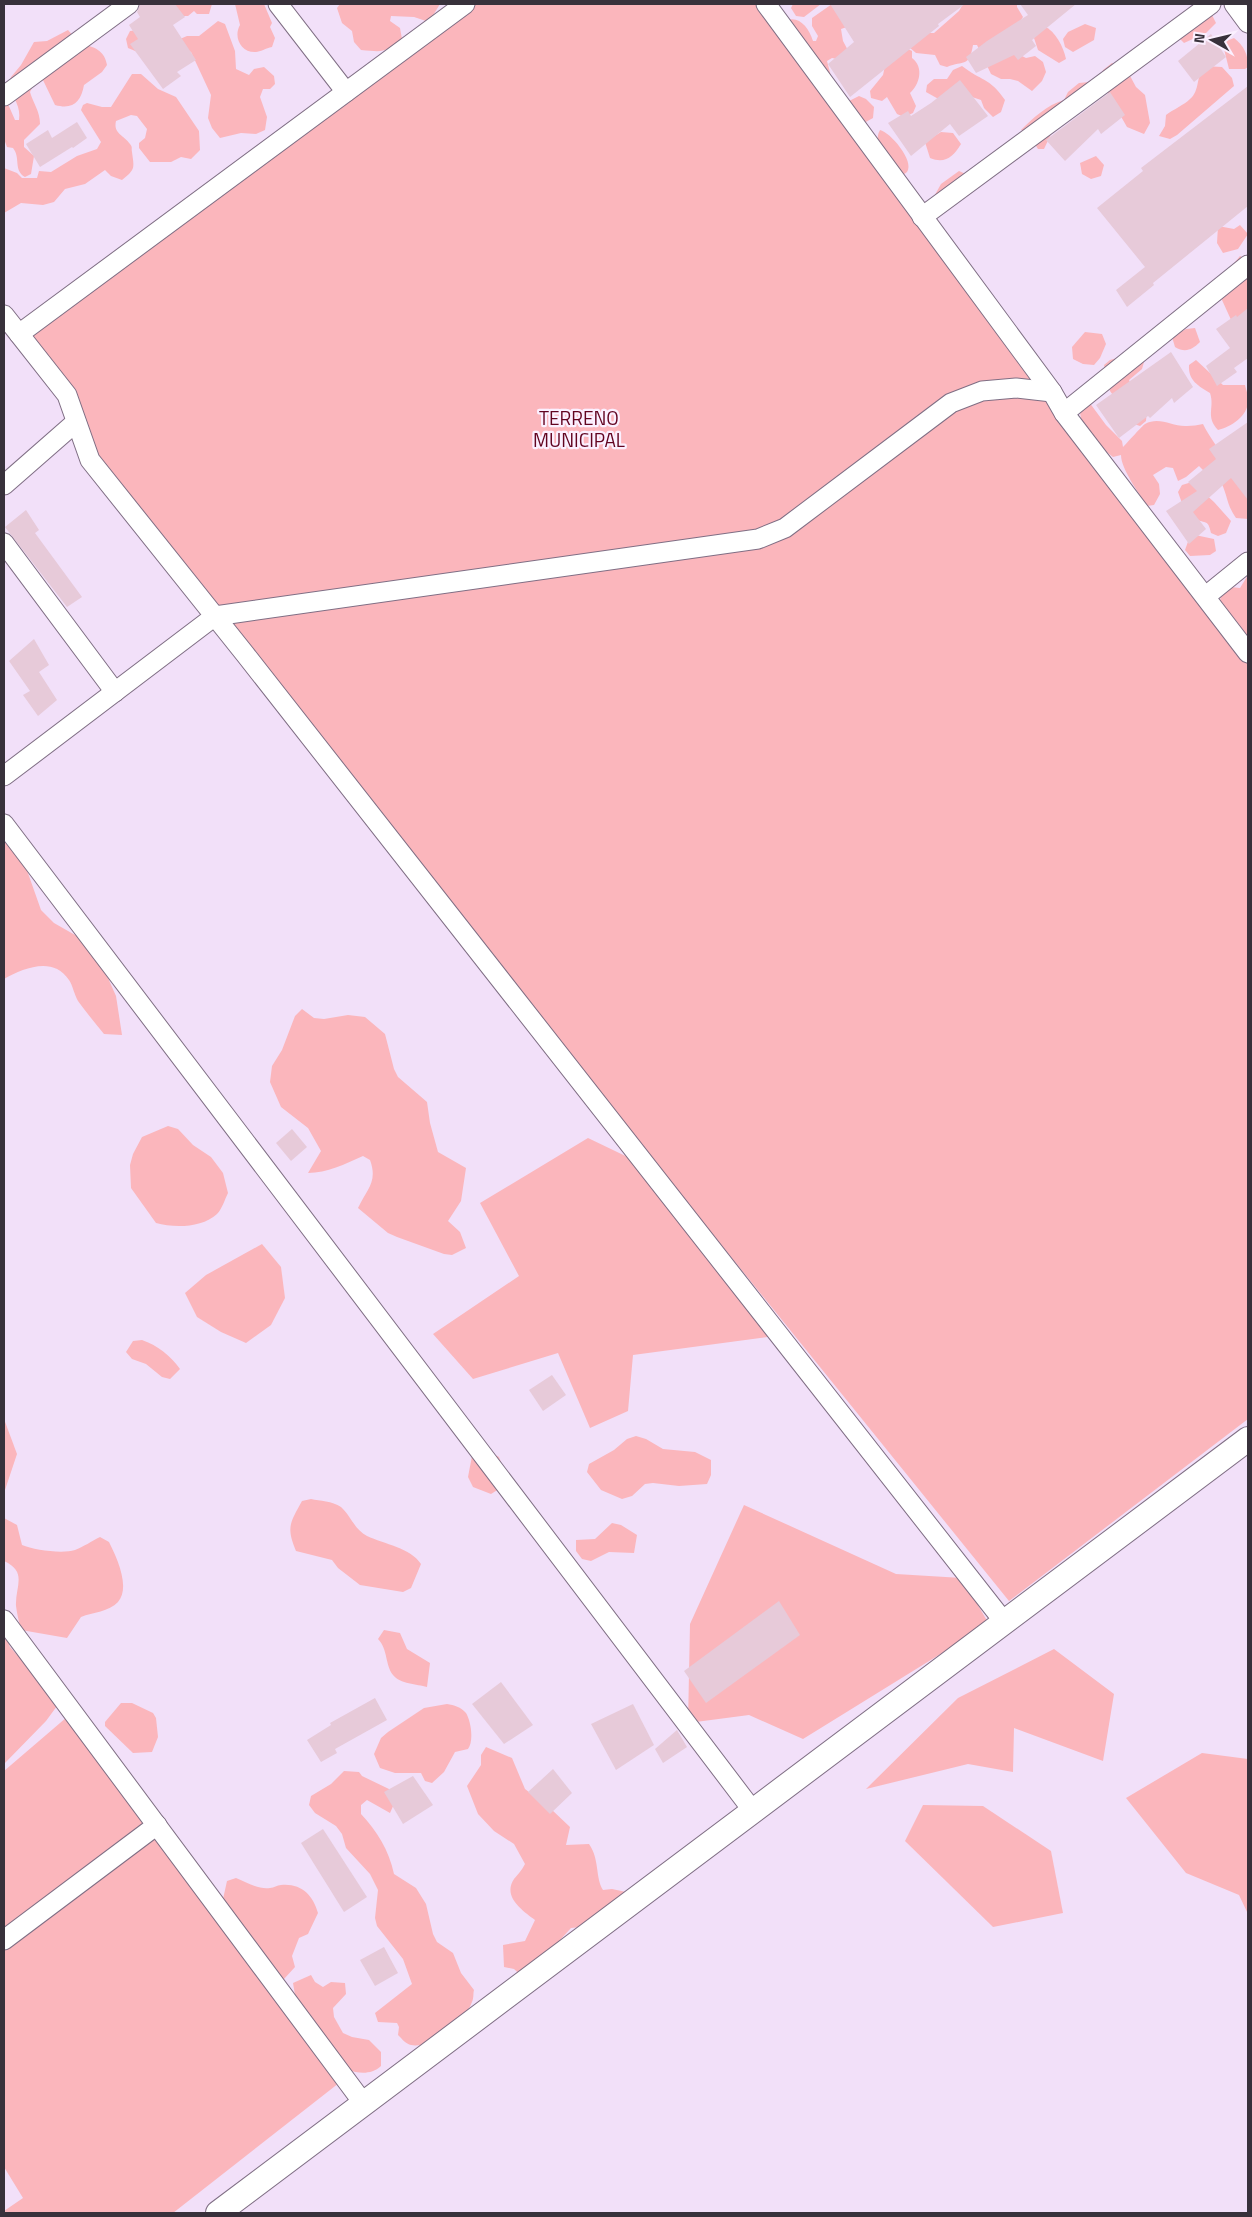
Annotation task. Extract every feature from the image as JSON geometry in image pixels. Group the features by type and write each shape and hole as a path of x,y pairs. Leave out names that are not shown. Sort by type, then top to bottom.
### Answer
{"street":[{"path":"4,96 129,4"},
{"path":"278,4 346,92"},
{"path":"19,334 465,4"},
{"path":"768,4 922,217 1052,392 1064,413 1206,596 1248,654"},
{"path":"922,217 1211,4"},
{"path":"1234,4 1248,23"},
{"path":"1064,413 1248,265"},
{"path":"4,315 67,395 90,460 215,616 1005,1623"},
{"path":"4,776 215,616 758,539 785,528 951,403 982,391 1016,388 1052,392"},
{"path":"4,485 76,422"},
{"path":"4,543 115,692"},
{"path":"1206,596 1248,562"},
{"path":"4,824 753,1811"},
{"path":"218,2213 1248,1439"},
{"path":"4,1620 364,2104"},
{"path":"4,1940 157,1825"}],"green space":[{"path":"171,4 212,4 209,14 197,14 194,11 188,16 182,16"},
{"path":"235,4 264,4 272,23 270,27 275,38 272,47 251,52 242,47 237,34 240,25"},
{"path":"340,4 440,4 432,17 426,21 414,17 391,16 390,21 400,28 402,39 387,49 375,51 361,50 354,42 352,31 342,23 337,8"},
{"name":"TERRENO MUNICIPAL","path":"468,4 764,4 780,25 791,19 796,20 804,25 813,41 816,41 818,36 812,26 812,18 832,4 839,10 847,27 841,29 843,41 851,56 846,61 832,58 827,61 832,80 820,75 819,68 805,52 806,47 800,54 1064,413 1247,654 1248,648 1248,1419 1009,1601 706,1226 775,1336 633,1355 628,1411 590,1428 558,1353 473,1379 433,1334 519,1276 480,1203 588,1138 665,1175 342,774 326,761 324,751 90,460 77,393 29,335"},
{"path":"793,4 821,4 804,17 796,16 791,8"},
{"path":"963,4 1017,4 1023,17 1017,26 1018,54 1026,58 1035,56 1043,62 1046,72 1042,81 1032,91 1018,81 1001,79 991,74 977,45 973,45 970,57 965,62 947,67 940,65 935,55 916,53 909,47 922,33 934,33 959,11"},
{"path":"1197,7 1211,13 1216,23 1206,33 1184,43 1177,36 1187,9"},
{"path":"218,21 225,24 235,51 236,69 249,75 254,69 264,67 274,76 275,84 270,89 263,89 260,97 267,117 265,130 256,134 241,133 220,138 212,128 208,118 211,95 191,52 186,50 180,39 187,36 199,36"},
{"path":"1085,24 1096,28 1094,40 1073,52 1065,47 1063,39 1068,32"},
{"path":"1044,26 1055,36 1063,49 1066,59 1059,63 1038,50 1033,35"},
{"path":"68,30 80,44 98,50 104,56 107,65 102,72 84,85 81,96 71,105 55,105 42,78 34,84 30,92 38,111 40,124 24,140 24,147 34,156 31,174 25,177 19,171 17,156 13,148 7,147 4,139 4,95 15,120 19,120 18,107 8,86 11,77 21,65 34,42 47,41"},
{"path":"138,30 140,53 128,48 126,39 130,31"},
{"path":"1234,38 1243,47 1246,54 1248,67 1245,69 1229,69 1224,42"},
{"path":"904,47 912,51 912,58 918,66 919,76 916,85 910,93 916,106 913,113 904,117 897,114 887,97 882,101 871,98 870,91 883,75 885,66"},
{"path":"1112,63 1129,74 1136,87 1145,95 1150,123 1144,134 1127,127 1107,92 1101,75 1103,70"},
{"path":"962,66 994,87 1005,100 1001,112 993,117 984,108 981,100 972,97 942,101 926,92 927,85 934,79 947,79 953,70"},
{"path":"1204,66 1222,67 1232,78 1234,86 1177,135 1170,139 1159,136 1165,126 1166,115 1193,96"},
{"path":"132,74 141,74 158,89 176,97 199,131 200,150 191,159 181,157 171,162 150,162 139,148 139,143 145,138 147,129 137,116 131,115 116,121 115,125 118,132 131,146 133,168 122,180 111,176 105,170 85,184 65,189 54,202 43,205 21,203 4,213 4,168 17,173 22,178 37,178 39,171 51,172 77,156 97,149 101,142 81,110 83,105 87,103 111,107"},
{"path":"1089,82 1053,130 1044,149 1038,149 1028,133 1021,130 1046,109 1064,100 1068,92 1079,83"},
{"path":"859,96 866,99 874,107 873,118 864,123 849,101"},
{"path":"880,130 890,136 905,154 909,167 907,172 900,176 880,148 878,136"},
{"path":"941,132 953,133 961,144 952,156 944,160 935,160 930,158 925,142"},
{"path":"1096,156 1104,165 1101,176 1091,179 1082,174 1080,163"},
{"path":"959,171 968,175 932,200 941,184"},
{"path":"1240,225 1248,234 1238,249 1223,253 1217,243 1218,226 1234,229"},
{"path":"1240,256 1248,261 1248,316 1245,321 1232,322 1222,300 1219,282"},
{"path":"1195,328 1200,342 1188,350 1175,347 1172,337 1186,329"},
{"path":"1085,332 1102,334 1106,344 1100,358 1094,365 1083,364 1073,359 1072,347"},
{"path":"1124,356 1144,362 1142,369 1129,380 1132,388 1147,409 1146,421 1140,426 1134,424 1110,391 1104,365 1110,360"},
{"path":"1196,360 1223,385 1245,385 1248,397 1247,406 1242,416 1228,426 1218,430 1211,416 1212,403 1210,393 1195,382 1190,375 1189,365"},
{"path":"1089,402 1106,425 1122,441 1123,447 1143,425 1150,422 1161,421 1182,426 1203,424 1224,461 1205,472 1199,466 1178,481 1173,468 1166,467 1153,475 1159,484 1160,494 1154,505 1147,506 1127,474 1121,455 1113,457 1087,432 1080,412"},
{"path":"1232,475 1240,483 1248,485 1248,519 1236,518 1229,505 1222,484"},
{"path":"1192,482 1231,521 1226,533 1218,536 1211,533 1208,524 1195,519 1186,511 1178,492 1182,485"},
{"path":"1195,535 1214,539 1216,551 1210,555 1190,556 1185,550 1190,536"},
{"path":"1248,575 1248,648 1227,610 1219,606 1222,590 1230,587 1240,588"},
{"path":"4,834 23,859 41,910 54,923 82,939 108,978 116,996 122,1035 104,1034 78,1001 69,980 55,968 38,966 20,971 4,979"},
{"path":"302,1009 314,1018 324,1019 348,1015 365,1017 385,1034 394,1069 398,1077 427,1102 430,1123 438,1152 466,1168 461,1201 448,1221 460,1232 466,1248 452,1255 444,1254 397,1237 388,1233 358,1208 370,1185 373,1174 370,1160 363,1156 329,1170 308,1173 321,1151 308,1128 281,1107 270,1082 272,1066 282,1050 295,1016"},
{"path":"168,1126 178,1129 193,1145 211,1157 223,1173 228,1193 219,1212 204,1222 188,1226 171,1226 156,1223 131,1188 130,1165 133,1154 142,1137"},
{"path":"262,1244 281,1267 285,1298 271,1325 246,1343 221,1332 197,1317 185,1293 206,1275"},
{"path":"142,1340 163,1352 180,1369 170,1379 162,1377 146,1364 132,1359 126,1352 133,1341"},
{"path":"4,1419 17,1454 4,1493"},
{"path":"636,1436 646,1439 663,1449 695,1452 711,1460 711,1475 707,1484 679,1486 645,1484 632,1496 622,1499 601,1490 587,1472 589,1464 614,1450 627,1439"},
{"path":"490,1452 499,1457 506,1476 499,1489 491,1494 473,1487 468,1477 472,1456"},
{"path":"311,1499 330,1502 341,1507 356,1526 367,1536 404,1550 417,1559 421,1564 411,1588 403,1592 360,1585 338,1568 332,1560 296,1551 290,1530 292,1520 302,1501"},
{"path":"744,1505 896,1574 962,1578 989,1624 803,1739 749,1715 688,1723 690,1624"},
{"path":"4,1518 17,1525 22,1545 34,1548 48,1551 69,1551 78,1549 100,1537 109,1542 123,1580 122,1596 118,1602 106,1610 81,1617 67,1638 21,1630 16,1606 18,1575 11,1565 4,1561"},
{"path":"612,1523 621,1525 637,1535 634,1553 609,1552 591,1561 582,1559 576,1551 576,1540 595,1539"},
{"path":"384,1630 400,1633 407,1649 430,1663 427,1687 404,1682 393,1675 383,1647 378,1639"},
{"path":"4,1631 10,1647 17,1655 42,1664 56,1675 57,1706 46,1721 4,1764"},
{"path":"1054,1649 1114,1694 1103,1761 1014,1728 1013,1772 968,1764 866,1789 958,1698"},
{"path":"121,1703 132,1703 153,1713 156,1718 158,1737 152,1752 133,1753 105,1726 105,1722"},
{"path":"447,1704 462,1709 466,1713 470,1726 471,1741 468,1749 455,1752 444,1772 432,1783 425,1781 421,1773 395,1773 380,1768 374,1754 381,1738 424,1708"},
{"path":"67,1717 339,2083 173,2213 4,2213 4,2211 23,2198 4,2167 4,1771"},
{"path":"486,1747 512,1758 525,1789 570,1827 566,1845 589,1844 595,1856 599,1880 603,1890 612,1889 626,1892 623,1916 614,1930 599,1940 581,1927 571,1928 560,1940 552,1963 528,1982 514,1969 504,1967 503,1945 525,1941 535,1920 520,1908 512,1898 511,1886 525,1864 514,1844 494,1831 478,1814 467,1786 481,1765 481,1755"},
{"path":"1202,1753 1248,1759 1248,1914 1239,1895 1186,1873 1126,1798"},
{"path":"344,1771 359,1772 362,1776 389,1789 394,1804 390,1813 367,1800 361,1805 361,1814 382,1841 394,1874 416,1888 426,1904 433,1934 437,1942 453,1953 461,1973 474,1990 472,2002 462,2017 447,2032 428,2043 411,2045 398,2035 399,2027 397,2023 378,2022 375,2013 412,1984 403,1959 377,1926 375,1918 378,1890 370,1874 346,1848 342,1834 336,1826 315,1813 309,1805 311,1796 331,1784"},
{"path":"923,1805 983,1806 1051,1851 1063,1913 993,1927 905,1841"},
{"path":"236,1878 261,1888 281,1885 295,1886 309,1896 316,1907 318,1913 308,1934 299,1938 292,1956 295,1967 284,1979 276,1975 223,1899 227,1881"},
{"path":"311,1975 315,1982 323,1987 331,1982 345,1983 346,1994 333,2008 334,2017 343,2033 352,2037 369,2040 381,2052 381,2066 376,2070 364,2073 332,2065 295,1995 293,1983"}],"building":[{"path":"140,4 175,4 185,17 173,25 196,60 177,72 181,76 163,89 130,44 138,39 129,25 140,17 137,12"},
{"path":"830,4 965,4 850,97 828,64 854,42"},
{"path":"1020,4 1076,4 1032,40 1036,46 1018,60 1014,55 976,73 966,57 1028,15"},
{"path":"1211,34 1226,57 1194,82 1178,61"},
{"path":"960,80 988,116 959,136 950,124 911,156 888,123 908,111 911,116"},
{"path":"1248,86 1248,206 1153,283 1154,285 1127,307 1116,290 1145,267 1097,208 1143,171 1141,168"},
{"path":"1110,92 1125,115 1101,134 1098,129 1065,161 1046,140"},
{"path":"77,122 87,138 40,167 26,144 48,130 52,138"},
{"path":"1248,308 1248,358 1234,368 1237,372 1217,386 1206,366 1230,348 1216,329"},
{"path":"1171,352 1193,387 1174,403 1172,398 1150,418 1148,416 1119,438 1096,405"},
{"path":"1248,422 1248,500 1231,478 1193,512 1206,529 1189,544 1166,511 1197,491 1188,482 1216,459 1209,449"},
{"path":"26,510 39,530 35,533 82,597 67,607 5,527"},
{"path":"34,639 49,665 39,672 57,700 38,716 23,695 30,691 9,661"},
{"path":"292,1129 307,1147 291,1161 276,1143"},
{"path":"552,1375 566,1395 543,1411 529,1390"},
{"path":"779,1601 800,1635 706,1703 684,1671"},
{"path":"501,1682 533,1725 504,1744 472,1704"},
{"path":"375,1698 387,1720 335,1749 337,1753 321,1762 307,1740 331,1725 330,1723"},
{"path":"633,1704 654,1745 616,1770 591,1724"},
{"path":"677,1730 687,1747 663,1763 655,1749"},
{"path":"553,1769 572,1793 550,1814 528,1792"},
{"path":"413,1776 433,1805 403,1824 384,1792"},
{"path":"323,1829 367,1897 344,1912 301,1843"},
{"path":"384,1947 398,1973 375,1986 360,1960"}]}
